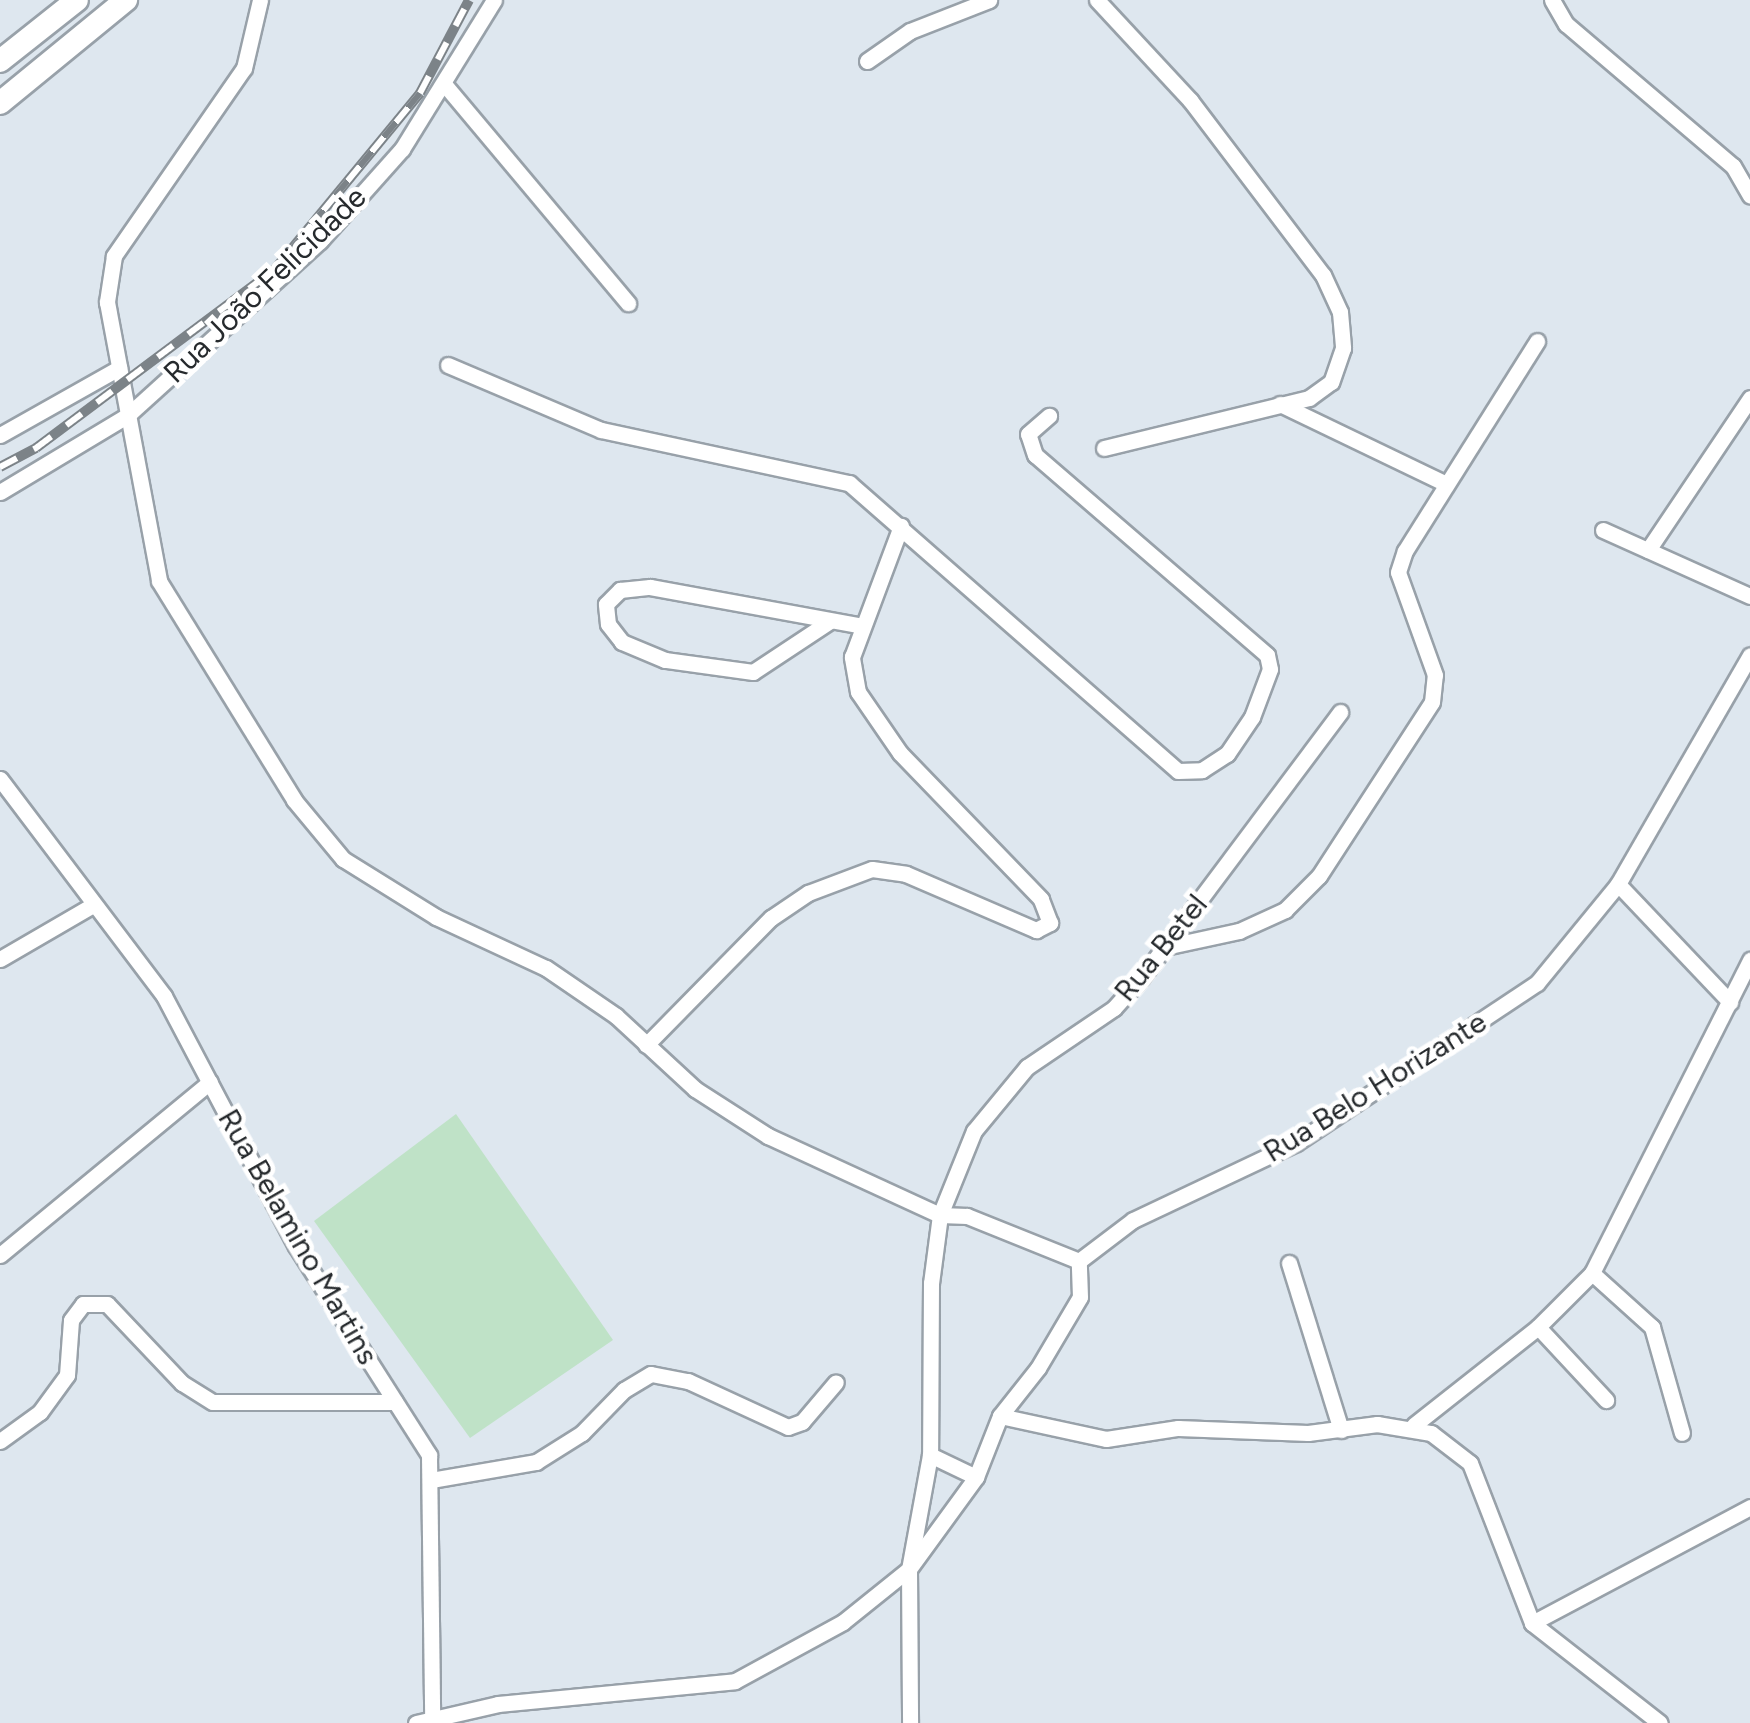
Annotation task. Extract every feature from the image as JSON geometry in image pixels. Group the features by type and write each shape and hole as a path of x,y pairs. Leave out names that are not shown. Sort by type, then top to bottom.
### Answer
{"main road":[{"path":"0,61 77,0"},
{"path":"0,103 126,0"}],"street":[{"path":"260,0 244,68 114,256 107,302 159,581 306,815 343,859 436,917 546,968 646,1045 695,1090 768,1136 940,1215 967,1216 1079,1261 1080,1297 1038,1368 1000,1416 976,1477 908,1569 843,1622 735,1680 564,1695 416,1723"},
{"name":"Rua João Felicidade","path":"0,492 128,415 320,241 402,149 494,0"},
{"path":"867,61 910,30 989,0"},
{"path":"1097,0 1190,100 1329,287 1344,348 1331,382 1309,398 1104,448"},
{"path":"1552,0 1566,24 1733,166 1750,195"},
{"path":"445,85 628,303"},
{"path":"1165,947 1240,931 1285,910 1320,876 1432,702 1435,675 1398,572 1446,484 1481,438 1537,341"},
{"path":"448,366 601,430 850,483 1178,772 1202,770 1227,754 1252,717 1270,669 1267,656 1035,455 1028,434 1049,416"},
{"path":"0,435 119,368"},
{"path":"1648,550 1750,398"},
{"path":"1280,404 1446,484"},
{"path":"646,1045 772,918 808,893 872,869 906,874 1036,930 1050,923 1041,898 900,753 858,692 852,657 901,526"},
{"path":"1603,530 1750,596"},
{"path":"830,621 753,672 665,660 622,642 608,624 606,604 620,590 650,587 862,626"},
{"name":"Rua Belo Horizante","path":"1079,1261 1133,1220 1296,1143 1536,983 1618,884 1750,655"},
{"name":"Rua Betel","path":"910,1723 908,1569 930,1455 931,1283 940,1215 974,1131 1027,1067 1114,1008 1165,947 1340,712"},
{"name":"Rua Belamino Martins","path":"0,778 61,852 91,906 164,996 296,1246 429,1455 432,1717"},
{"path":"1618,884 1730,1002"},
{"path":"0,959 91,906"},
{"path":"1000,1416 1106,1439 1178,1428 1341,1430 1414,1425 1538,1327 1592,1273 1750,960"},
{"path":"0,1255 210,1082"},
{"path":"1289,1263 1341,1430"},
{"path":"1592,1273 1652,1328 1682,1433"},
{"path":"0,1441 40,1412 67,1374 71,1320 84,1304 107,1304 182,1384 213,1402 396,1402"},
{"path":"1538,1327 1606,1400"},
{"path":"431,1480 536,1462 582,1433 624,1390 652,1374 671,1376 788,1427 802,1422 836,1382"},
{"path":"1414,1425 1470,1463 1532,1623 1660,1723"},
{"path":"930,1455 976,1477"},
{"path":"1532,1623 1750,1507"}],"green space":[{"path":"456,1114 613,1340 470,1438 314,1221"}],"railway":[{"path":"0,467 36,448 275,269 420,93 469,0"}]}
